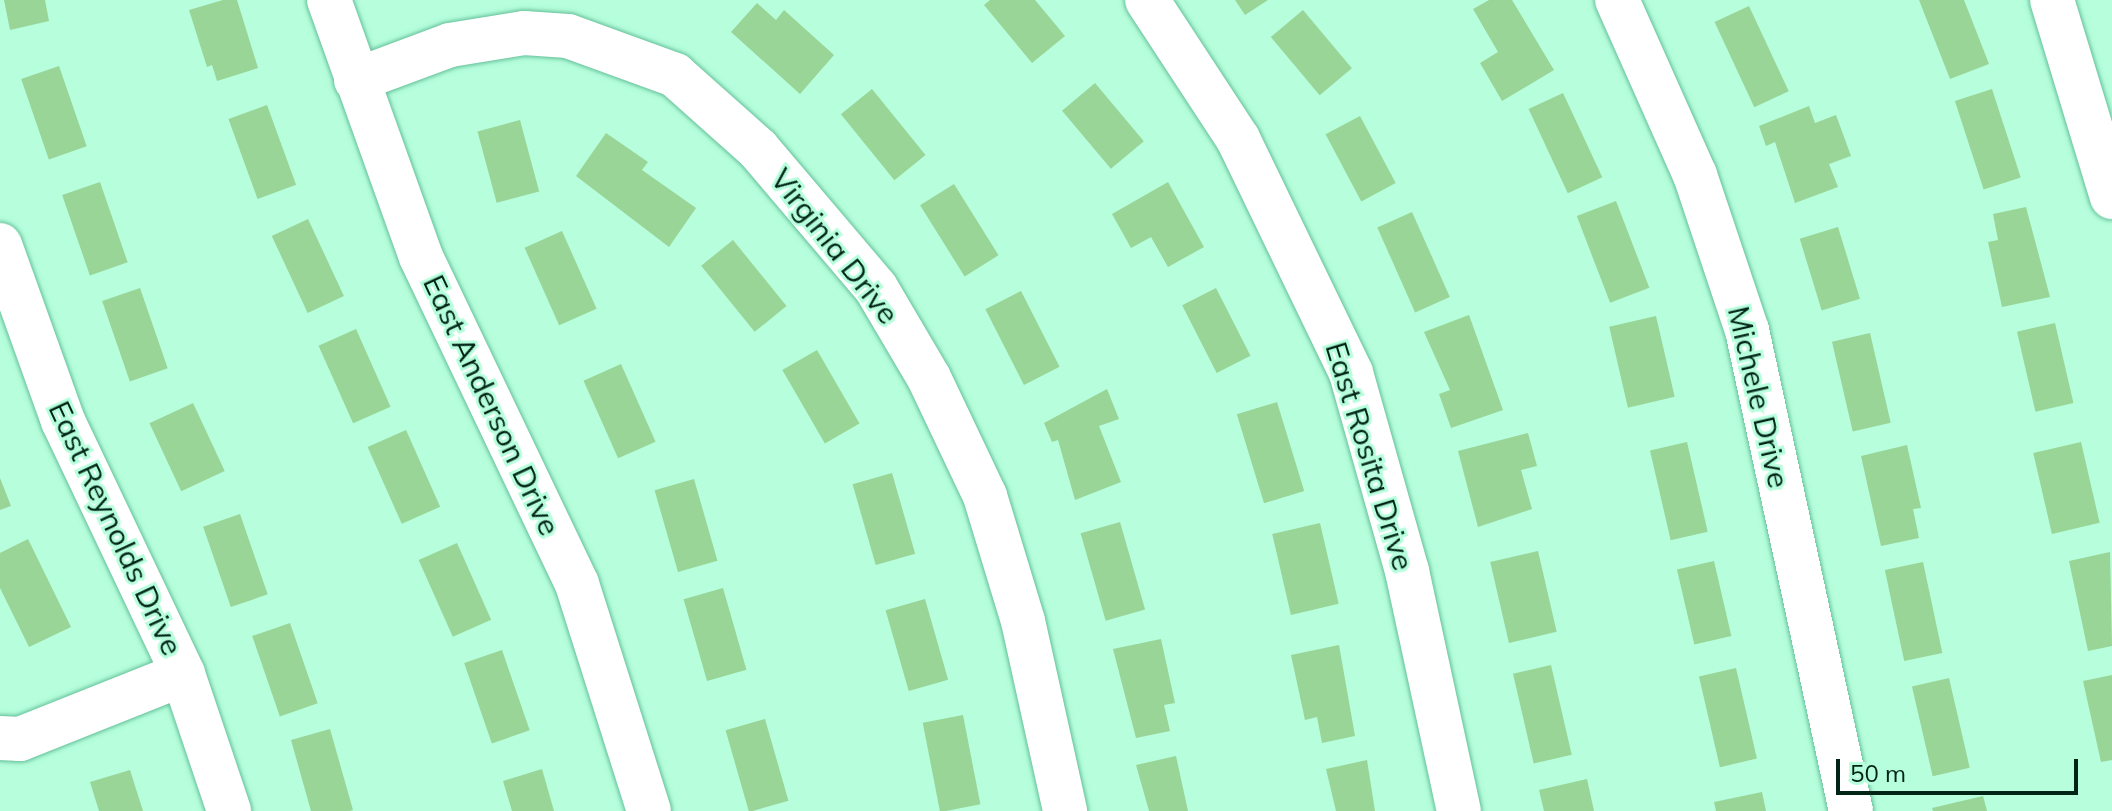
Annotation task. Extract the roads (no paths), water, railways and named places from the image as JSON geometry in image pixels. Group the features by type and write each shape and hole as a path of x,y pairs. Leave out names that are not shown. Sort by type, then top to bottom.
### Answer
{"street":[{"name":"East Anderson Drive","path":"329,0 421,257 577,584 649,811"},
{"name":"East Rosita Drive","path":"1147,0 1238,139 1351,373 1407,571 1459,811"},
{"name":"Michele Drive","path":"1617,0 1695,175 1747,330 1851,811"},
{"path":"2052,0 2112,197"},
{"name":"Virginia Drive","path":"356,80 450,45 510,34 568,36 615,48 675,75 758,149 876,288 929,378 985,496 1023,621 1065,811"},
{"name":"East Reynolds Drive","path":"0,245 63,421 183,674 229,811"},
{"path":"0,738 20,739 183,674"}]}
